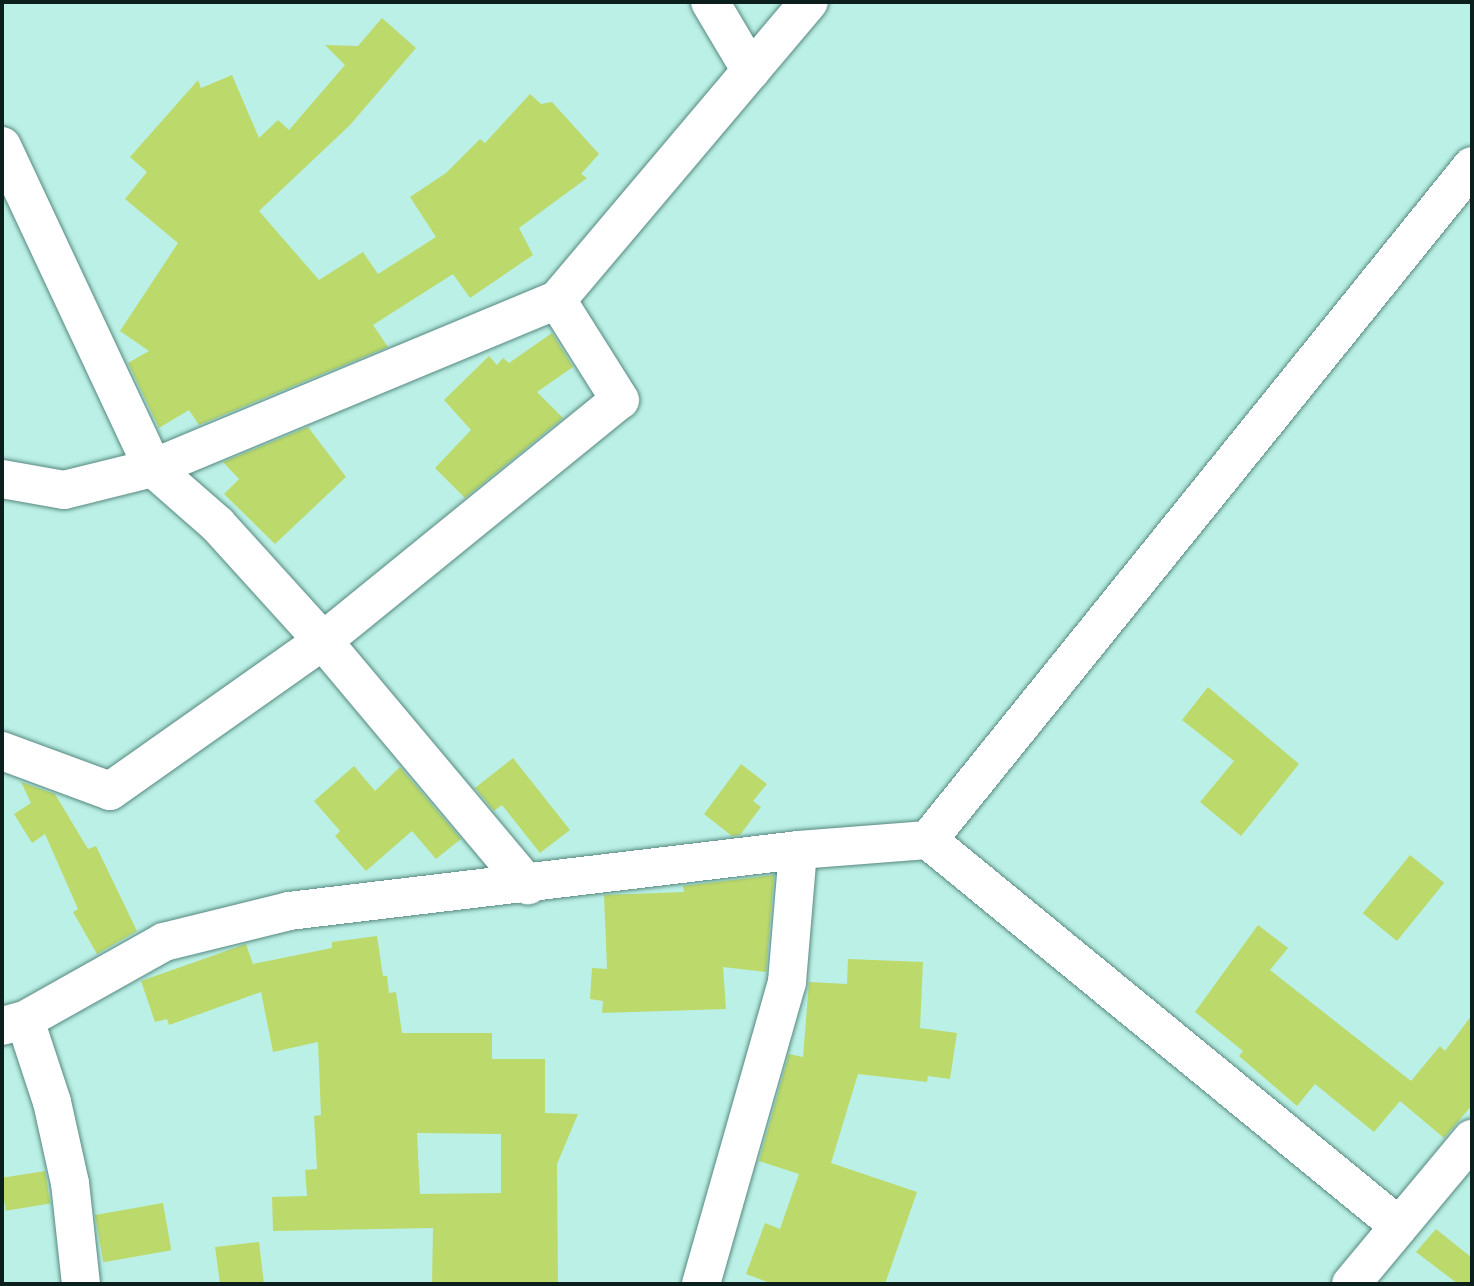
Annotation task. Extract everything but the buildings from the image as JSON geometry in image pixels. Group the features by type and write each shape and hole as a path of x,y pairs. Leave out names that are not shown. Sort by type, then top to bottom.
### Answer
{"street":[{"path":"710,2 751,71"},
{"path":"2,479 64,490 153,468 557,300 809,2"},
{"path":"2,146 153,468 218,525 323,641 528,885"},
{"path":"928,840 1472,166"},
{"path":"2,751 110,791 323,641 620,400 557,300"},
{"path":"81,1284 70,1183 52,1102 14,1023 164,943 289,911 412,894 528,885 798,850 928,840 1399,1227"},
{"path":"701,1284 787,982 798,850"},
{"path":"1351,1284 1472,1139"}]}
